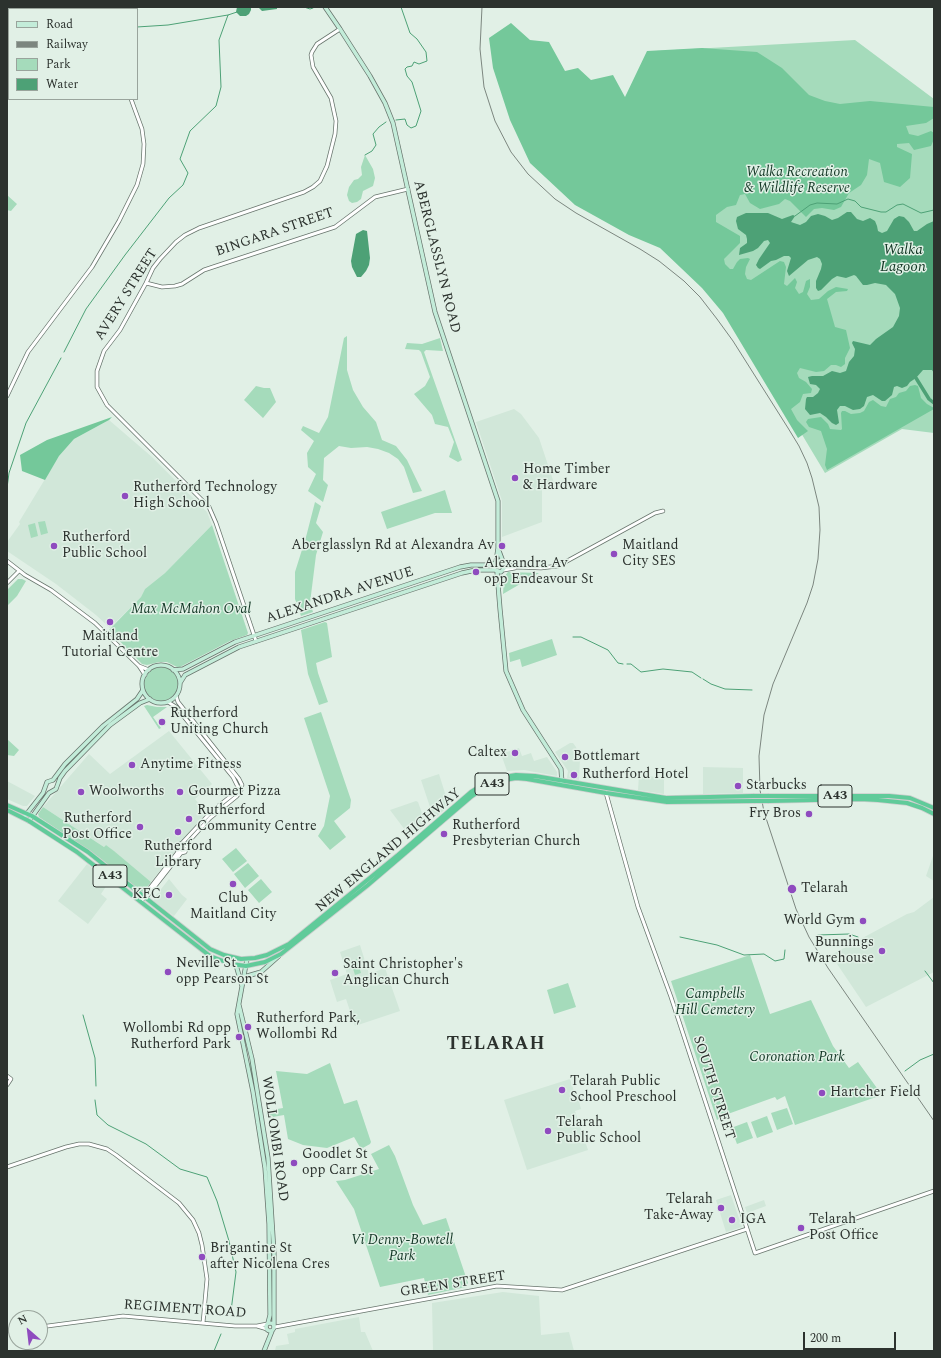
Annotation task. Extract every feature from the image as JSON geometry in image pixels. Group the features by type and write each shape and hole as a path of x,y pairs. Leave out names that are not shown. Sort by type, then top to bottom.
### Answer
{"highway":[{"name":"NEW ENGLAND HIGHWAY","path":"7,805 27,813 88,852 210,949 234,958 247,959 268,955 289,944 387,864 471,792 487,782 516,774 666,798 860,798 907,803 934,814"},
{"name":"NEW ENGLAND HIGHWAY","path":"7,810 29,821 77,852 210,956 220,961 246,966 265,962 281,954 368,885 472,796 499,781 516,778 532,779 606,793 667,802 753,799"},
{"name":"NEW ENGLAND HIGHWAY","path":"769,799 894,796 920,801 934,808"}],"main road":[{"name":"ABERGLASSLYN ROAD","path":"324,7 340,29 385,103 393,123 435,312 498,501 498,548 496,563"},
{"name":"ABERGLASSLYN ROAD","path":"498,548 504,564"},
{"path":"499,586 504,564 500,562 496,563 494,568 499,586 503,648 508,676 526,715 561,769 561,780 566,786"},
{"name":"ALEXANDRA AVENUE","path":"174,670 184,669 230,644 460,567 471,565 489,565 496,563"},
{"name":"ALEXANDRA AVENUE","path":"180,683 185,674 234,648 462,573 476,570 496,571"},
{"path":"496,571 503,571"},
{"path":"162,665 174,670 179,676 180,683 176,696 168,702 156,703 150,699 143,690 142,682 149,670 155,666 162,665"},
{"path":"24,818 42,793 48,781 53,780 66,764 103,726 139,698 143,690"},
{"path":"29,821 52,790 56,789 60,778 65,771 110,725 140,703 150,699"},
{"path":"53,780 56,782 57,786"},
{"path":"46,786 48,789 52,790"},
{"path":"244,977 261,972 281,954"},
{"name":"WOLLOMBI ROAD","path":"247,959 239,1005 258,1091 267,1168 274,1253 274,1327 264,1351"},
{"path":"236,965 243,987"},
{"name":"WOLLOMBI ROAD","path":"267,1168 270,1315 267,1330 269,1339"},
{"path":"267,1330 274,1327 271,1323 268,1324"}],"street":[{"name":"AVERY STREET","path":"256,641 216,523 209,507 107,405 97,387 97,371 104,351 120,330 153,268 176,242 192,231 308,190 320,181 329,160 335,134 336,120 331,98 313,67 311,55 317,44 340,29"},
{"path":"7,396 28,352 92,267 119,221 137,185 143,164 144,144 142,129 131,100"},
{"name":"BINGARA STREET","path":"146,283 162,287 182,284 204,270 335,227 375,197 408,189"},
{"path":"504,564 517,567 541,568 558,566 655,513 663,511"},
{"path":"7,561 19,571 48,588 91,620 140,666 145,675"},
{"path":"503,571 517,567"},
{"path":"7,583 19,571"},
{"path":"140,666 149,670"},
{"path":"141,902 148,895 180,852 186,851 186,846 190,840 210,818 237,796 240,788 239,779 181,705 176,696"},
{"path":"168,702 176,707 202,738 240,788"},
{"path":"180,852 177,847 212,811 240,788"},
{"name":"SOUTH STREET","path":"606,793 640,913 671,997 755,1253 934,1191"},
{"path":"182,843 186,846"},
{"path":"7,1076 11,1079 7,1085"},
{"path":"7,1167 66,1147 79,1144 89,1144 107,1149 179,1203 193,1220 199,1233 202,1245 207,1279 204,1323"},
{"name":"GREEN STREET","path":"274,1327 497,1286 562,1290 747,1230"},
{"name":"REGIMENT ROAD","path":"48,1326 123,1316 235,1326 257,1326 268,1324"},
{"name":"REGIMENT ROAD","path":"257,1326 267,1330"}],"shaded area":[{"path":"514,409 521,414 539,438 554,483 542,488 542,522 502,537 502,501 476,422"},
{"name":"Rutherford Technology High School","path":"109,420 152,457 207,512 212,525 165,573 145,589 141,597 110,628 96,615 56,584 7,551 7,542 20,524 19,522 59,456 74,439"},
{"path":"169,731 212,784 195,799 206,812 151,882 106,845 104,847 43,807 89,754 110,774"},
{"path":"570,743 573,743 576,747 580,759 579,780 567,778 568,771 555,752"},
{"path":"519,748 522,756 531,753 534,761 547,757 557,772 557,776 524,770 507,771 501,754"},
{"path":"703,767 743,768 743,793 703,794"},
{"path":"439,774 449,806 434,819 421,780"},
{"path":"639,775 664,778 664,794 638,790"},
{"path":"7,781 35,796 27,806 23,806 7,799"},
{"path":"416,801 418,802 426,824 411,838 390,810"},
{"path":"934,853 934,881 926,876"},
{"path":"87,864 109,882 101,894 107,899 88,924 58,901"},
{"path":"169,879 187,899 174,916 154,901 154,898"},
{"path":"934,897 934,972 866,1007 831,955 907,914 914,912"},
{"path":"360,945 369,974 385,968 400,1011 355,1026 346,999 337,1002 330,980 347,974 340,952"},
{"name":"Telarah Public School","path":"570,1079 575,1094 577,1094 581,1109 575,1111 588,1150 527,1170 504,1100"},
{"path":"731,1195 742,1227 726,1232 716,1200"},
{"path":"764,1200 766,1206 747,1213 745,1207"},
{"path":"503,1292 539,1296 541,1335 569,1332 574,1351 433,1351 432,1303"},
{"path":"359,1317 361,1332 365,1332 373,1351 275,1351 276,1346 289,1344 287,1334 295,1332 295,1329"}],"green space":[{"path":"511,23 530,40 549,42 565,71 578,68 591,80 613,75 625,97 647,51 702,48 757,52 782,68 809,95 825,101 840,104 870,101 934,107 934,118 926,123 906,126 909,134 918,136 931,131 934,133 934,139 931,146 914,150 909,143 897,144 897,147 912,154 910,178 900,187 884,182 880,163 869,159 867,175 861,185 849,193 841,207 834,210 822,208 814,209 806,217 790,201 785,199 779,204 760,209 750,203 745,194 740,195 736,205 727,207 716,215 716,222 740,236 740,243 724,259 725,264 730,269 733,269 740,259 750,259 746,267 745,274 747,279 751,280 780,261 784,262 786,267 784,284 787,286 795,278 797,282 795,288 799,294 803,292 806,281 810,279 810,287 807,294 811,300 819,299 828,291 836,287 848,289 847,291 836,292 827,299 835,327 846,330 850,348 845,358 845,364 841,367 831,365 824,371 816,372 800,368 797,373 799,378 806,382 812,389 811,393 803,394 800,402 791,409 797,420 808,431 798,438 723,313 702,288 660,248 629,235 575,205 530,163 510,120 493,68 489,38"},
{"name":"Walka Recreation & Wildlife Reserve","path":"855,40 934,99 934,433 902,429 825,473 719,296 656,51"},
{"path":"365,155 373,169 375,178 373,186 363,191 361,199 352,203 349,201 347,195 349,187 354,180 358,179 362,175 361,167"},
{"path":"7,195 17,204 11,211 7,210"},
{"path":"347,336 347,370 353,390 363,407 376,422 382,440 396,446 407,460 422,491 413,493 404,467 398,459 389,453 367,447 351,448 339,446 324,458 323,480 328,485 323,502 308,491 316,474 308,467 307,453 314,441 301,430 303,426 319,433 328,417 344,338"},
{"path":"440,338 443,351 426,350 424,352 462,460 458,462 449,457 454,442 448,427 435,424 432,415 414,394 425,386 430,377 421,352 419,350 405,349 407,343 422,344"},
{"path":"256,386 270,388 276,402 263,418 244,400"},
{"path":"910,386 918,386 921,398 934,409 827,470 825,465 827,449 821,431 809,427 806,422 808,419 821,417 828,424 830,429 841,430 842,411 851,414 860,413 864,411 869,402 873,400 881,406 886,407 890,399 896,397 899,393 906,391"},
{"path":"112,417 74,439 59,456 45,480 22,471 20,455 47,440"},
{"path":"445,490 452,513 435,513 387,529 381,512"},
{"path":"315,502 321,506 316,523 323,532 316,555 310,603 313,612 301,616 295,599 295,572"},
{"path":"45,521 48,533 41,535 38,522"},
{"path":"35,523 38,536 31,538 28,525"},
{"name":"Max McMahon Oval","path":"212,525 248,633 247,635 230,641 180,667 167,662 147,665 142,664 109,630 141,597 145,589 165,573"},
{"path":"508,572 539,573 503,594 504,577"},
{"path":"18,579 26,581 17,596 7,606 7,590"},
{"path":"325,622 327,623 332,657 316,663 328,702 319,705 308,674 301,630"},
{"path":"552,639 557,655 522,667 520,659 510,662 509,653"},
{"path":"158,667 164,667 173,672 177,678 177,690 173,696 164,701 158,701 149,696 144,687 144,681 149,672"},
{"path":"144,706 167,707 153,717 161,728 159,729"},
{"path":"321,712 351,800 350,808 334,821 346,837 330,850 318,836 324,826 330,796 304,718"},
{"path":"7,739 19,750 14,756 7,755"},
{"path":"43,807 104,847 106,845 151,882 142,892 100,858 39,817 38,814"},
{"path":"236,848 247,861 233,872 222,859"},
{"path":"248,863 259,876 245,888 234,874"},
{"path":"261,879 272,892 259,903 248,890"},
{"path":"750,955 770,1014 811,1000 833,1046 849,1068 858,1062 882,1095 795,1125 785,1096 777,1100 775,1097 725,1115 717,1120 671,981"},
{"path":"357,959 361,973 355,975 351,962"},
{"path":"568,983 576,1007 554,1014 547,990"},
{"path":"249,1063 251,1063 252,1066 268,1163 266,1163"},
{"path":"330,1063 344,1104 357,1100 371,1142 361,1149 354,1137 327,1148 303,1145 288,1139 284,1115 267,1118 266,1111 283,1108 276,1071 307,1074"},
{"path":"787,1108 793,1124 777,1130 771,1113"},
{"path":"767,1116 773,1132 757,1138 751,1122"},
{"path":"747,1122 753,1138 737,1144 731,1128"},
{"name":"Vi Denny-Bowtell Park","path":"389,1145 395,1156 413,1205 423,1225 446,1218 468,1283 466,1287 428,1295 424,1278 380,1287 354,1209 336,1181 345,1180 379,1169 371,1154"}],"water":[{"path":"237,7 251,7 251,10 246,16 240,16 236,12"},
{"path":"258,7 277,7 277,9 262,11"},
{"name":"Walka Lagoon","path":"847,212 851,212 857,219 863,221 870,218 875,221 878,231 882,233 887,231 894,219 899,216 904,217 909,222 914,231 917,231 934,221 934,373 932,370 923,370 907,386 902,388 897,386 894,387 892,395 885,401 882,401 873,395 867,397 864,406 860,409 853,410 845,406 840,406 837,410 839,423 836,425 820,413 810,415 805,409 807,397 813,397 820,389 816,385 810,384 808,377 823,376 832,371 840,373 846,371 849,362 854,356 855,349 852,343 853,341 870,345 893,327 899,316 900,308 895,294 886,285 875,283 863,285 854,275 846,278 837,276 818,291 816,288 816,281 822,264 820,259 817,257 808,260 789,276 787,271 791,258 789,256 784,256 771,261 760,269 756,265 770,243 768,240 764,241 753,251 739,255 740,248 747,243 747,239 746,235 738,229 736,221 737,217 746,213 768,213 782,219 793,215 795,216 791,222 800,225 806,222 811,216 818,214 832,220"},
{"path":"363,230 367,231 370,258 366,271 361,277 357,277 351,261 356,234"}],"waterway":[{"path":"304,7 310,9 313,8"},
{"path":"396,120 405,119 407,125 411,128 416,126 421,111 412,82 407,76 405,69 412,66 414,62 419,64 427,61 426,52 417,39 410,33 401,7"},
{"path":"64,352 86,309 169,198 183,185 188,173 180,159 190,131 216,106 221,87 219,40 228,15 237,12"},
{"path":"138,27 168,25 228,15"},
{"path":"365,155 372,151 376,145 373,134 386,122"},
{"path":"795,216 810,205 817,203 837,204 848,199 855,201 861,207 881,212 886,212 897,205 903,204 921,213 934,210"},
{"path":"7,488 9,473 26,423 61,358"},
{"path":"916,378 929,399 934,403"},
{"path":"573,637 581,637 608,650 618,663 623,664"},
{"path":"627,664 631,664 641,672 663,669 692,672 701,678"},
{"path":"703,679 711,684 725,689 752,690"},
{"path":"818,935 849,934 858,937"},
{"path":"680,937 717,945 744,955 764,954 775,961 784,959 785,950"},
{"path":"925,971 934,983"},
{"path":"83,1015 95,1058 96,1086"},
{"path":"905,1071 920,1060 934,1054"},
{"path":"95,1100 97,1115 108,1125 146,1144 180,1169 207,1177 217,1201 229,1241 236,1272 231,1311"},
{"path":"214,1351 221,1334"}],"railway":[{"path":"482,7 480,49 484,87 495,121 511,152 528,174 555,199 576,213 659,261 684,281 700,297 733,341 799,446 807,463 819,507 820,530 818,559 813,585 807,603 773,684 764,715 759,756 760,790 764,812 796,909 809,937 828,968 934,1121"}],"place":[{"name":"Home Timber & Hardware","path":"515,478"},
{"name":"Rutherford Technology High School","path":"125,496"},
{"name":"Rutherford Public School","path":"54,546"},
{"name":"Aberglasslyn Rd at Alexandra Av","path":"502,546"},
{"name":"Maitland City SES","path":"614,554"},
{"name":"Alexandra Av opp Endeavour St","path":"476,572"},
{"name":"Maitland Tutorial Centre","path":"110,622"},
{"name":"Rutherford Uniting Church","path":"162,722"},
{"name":"Caltex","path":"515,753"},
{"name":"Bottlemart","path":"565,757"},
{"name":"Anytime Fitness","path":"132,765"},
{"name":"Rutherford Hotel","path":"574,775"},
{"name":"Starbucks","path":"738,786"},
{"name":"Woolworths","path":"81,792"},
{"name":"Gourmet Pizza","path":"180,792"},
{"name":"Fry Bros","path":"809,814"},
{"name":"Rutherford Community Centre","path":"189,819"},
{"name":"Rutherford Post Office","path":"140,827"},
{"name":"Rutherford Library","path":"178,832"},
{"name":"Rutherford Presbyterian Church","path":"444,834"},
{"name":"Club Maitland City","path":"233,884"},
{"name":"Telarah","path":"792,889"},
{"name":"KFC","path":"169,895"},
{"name":"World Gym","path":"863,921"},
{"name":"Bunnings Warehouse","path":"882,951"},
{"name":"Neville St opp Pearson St","path":"168,972"},
{"name":"Saint Christopher's Anglican Church","path":"335,973"},
{"name":"Rutherford Park, Wollombi Rd","path":"248,1027"},
{"name":"Wollombi Rd opp Rutherford Park","path":"239,1037"},
{"name":"Telarah Public School Preschool","path":"562,1090"},
{"name":"Hartcher Field","path":"822,1093"},
{"name":"Telarah Public School","path":"548,1131"},
{"name":"Goodlet St opp Carr St","path":"294,1163"},
{"name":"Telarah Take-Away","path":"721,1208"},
{"name":"IGA","path":"732,1220"},
{"name":"Telarah Post Office","path":"801,1228"},
{"name":"Brigantine St after Nicolena Cres","path":"202,1257"}],"district":[{"name":"TELARAH","path":"496,1045"}],"park label":[{"name":"Campbells Hill Cemetery","path":"715,1004"},
{"name":"Coronation Park","path":"797,1058"}]}
